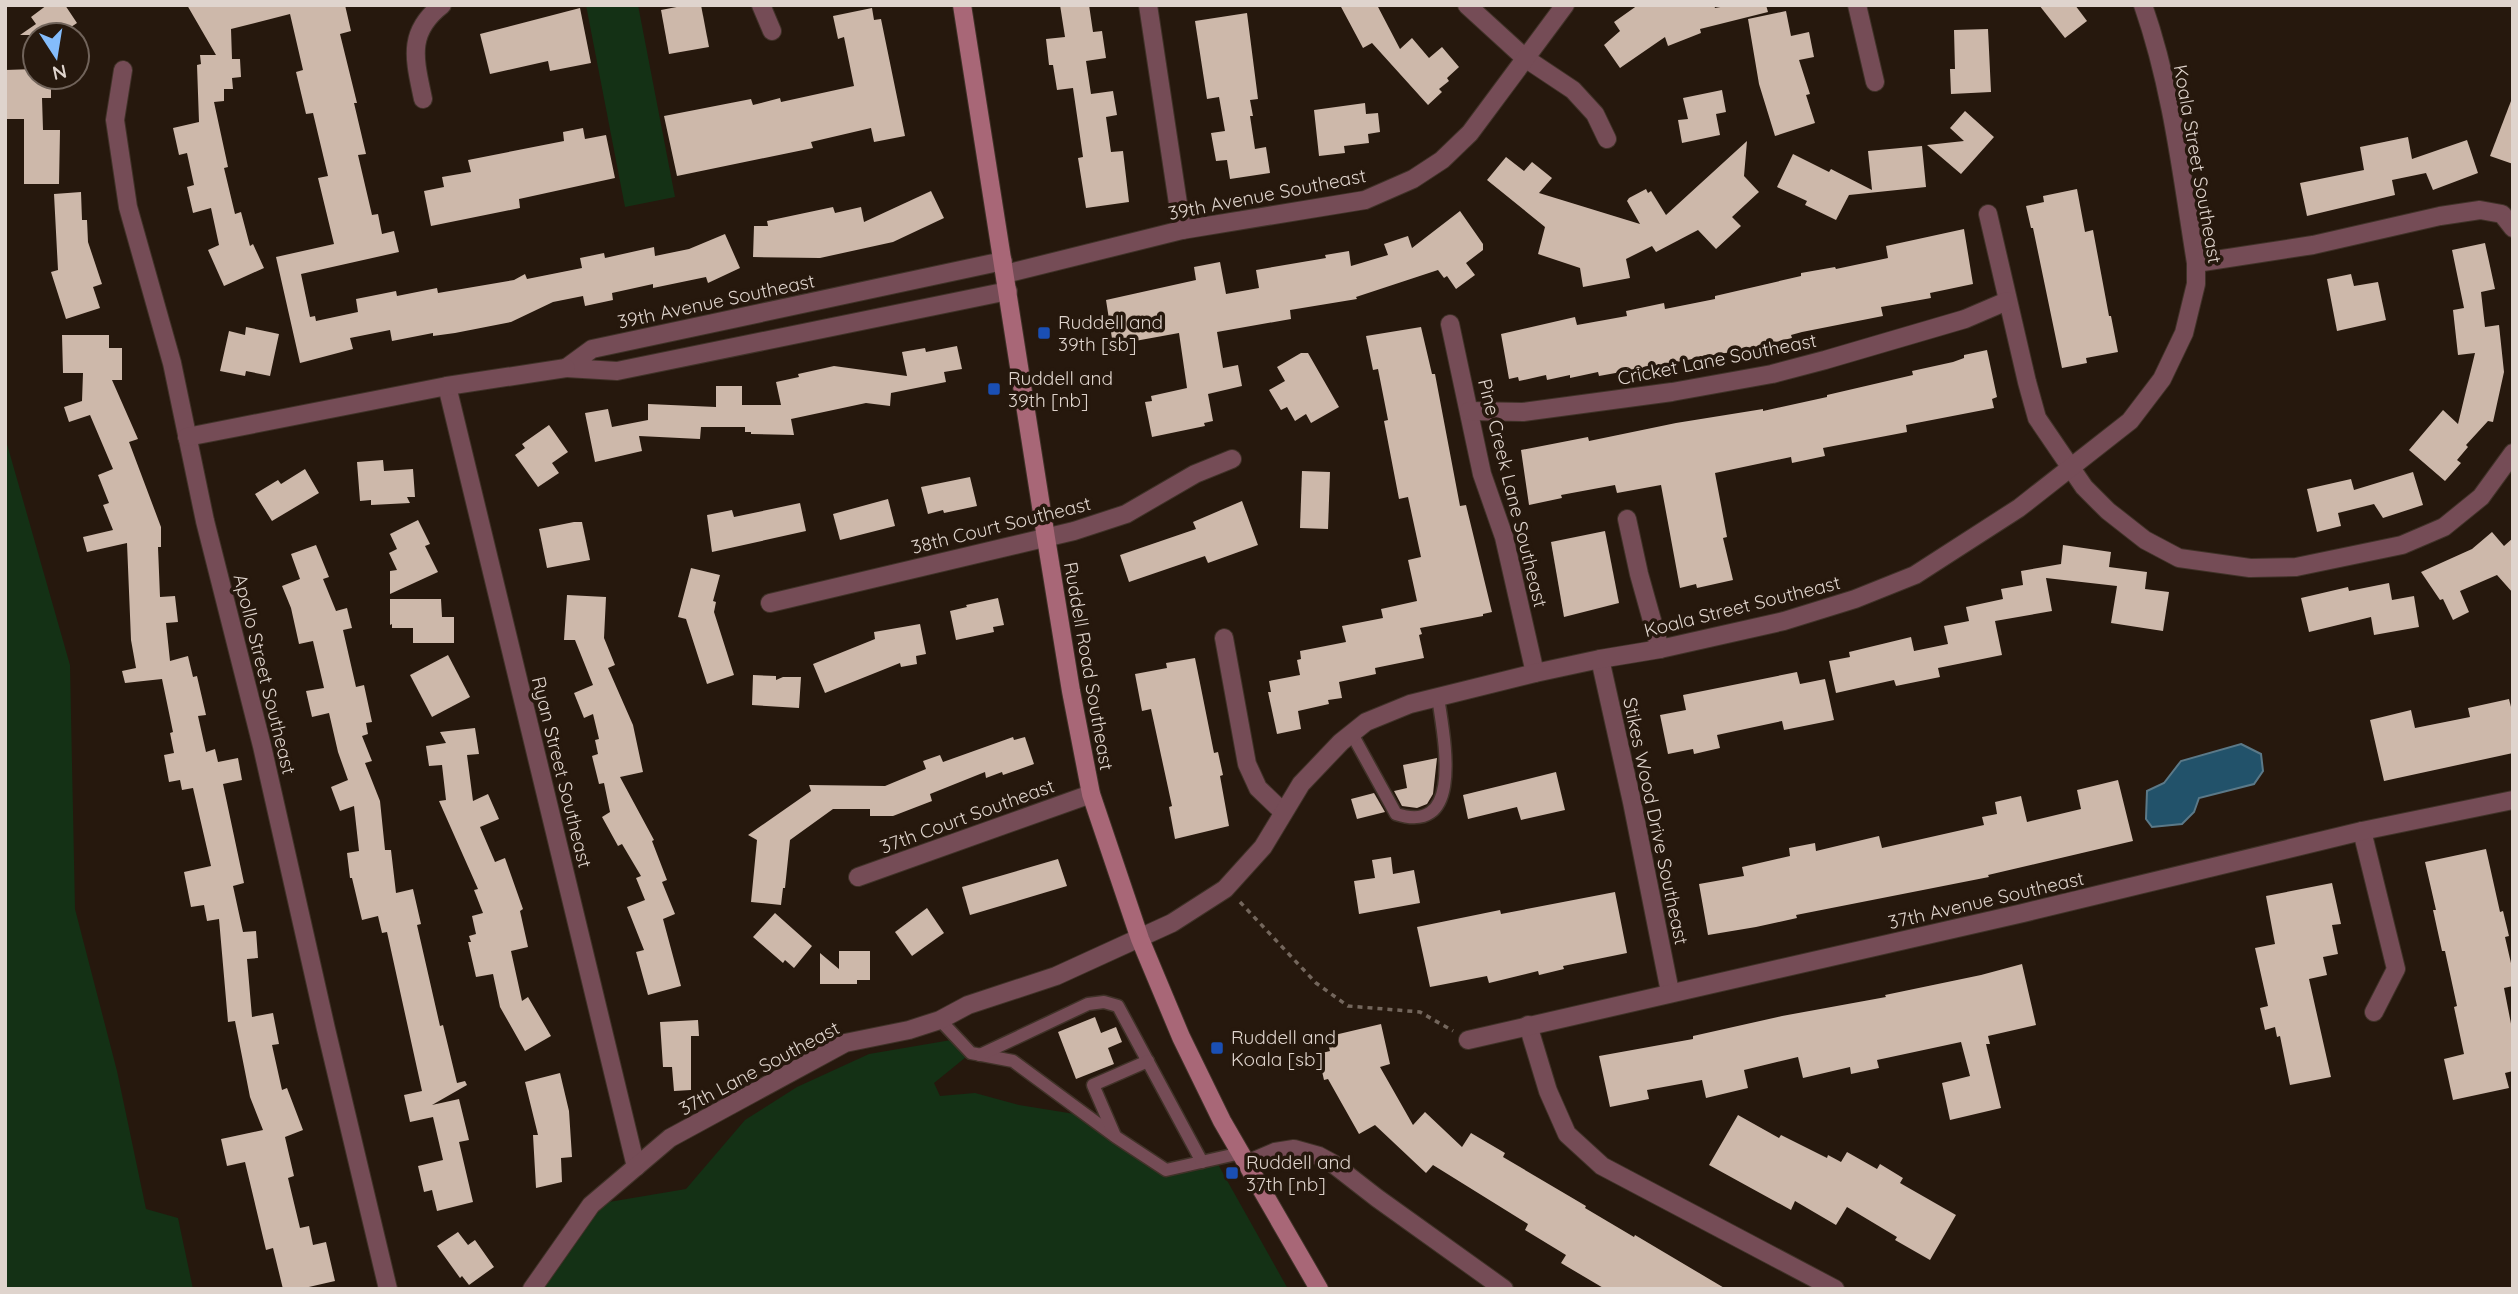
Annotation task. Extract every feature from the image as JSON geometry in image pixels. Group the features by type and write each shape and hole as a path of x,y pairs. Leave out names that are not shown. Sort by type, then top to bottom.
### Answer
{"main road":[{"name":"Ruddell Road Southeast","path":"962,5 1073,705 1091,794 1140,939 1181,1037 1222,1121 1319,1289"}],"street":[{"path":"423,99 414,56 419,32 442,5"},
{"path":"761,5 772,30"},
{"path":"1147,5 1182,230"},
{"path":"1467,5 1525,58 1573,90 1595,114 1607,139"},
{"path":"1525,58 1565,5"},
{"path":"1857,5 1875,82"},
{"name":"Koala Street Southeast","path":"1140,939 1172,923 1226,889 1262,847 1301,784 1366,722 1410,704 1438,697 1535,673 1784,621 1855,600 1915,575 2019,508 2130,421 2162,379 2184,333 2196,284 2196,263 2170,104 2158,51 2143,5"},
{"name":"39th Avenue Southeast","path":"187,437 447,386 566,368 617,371 1182,230 1366,200 1413,178 1442,160 1470,133 1525,58"},
{"name":"Apollo Street Southeast","path":"123,70 115,120 128,207 172,363 205,521 262,746 388,1289"},
{"path":"2196,263 2313,245 2480,209 2502,214 2513,229"},
{"path":"1987,214 2037,418 2084,487 2108,511 2145,540 2179,558 2250,568 2296,567 2402,545 2444,527 2481,497 2513,453"},
{"name":"39th Avenue Southeast","path":"566,368 592,349 1005,275"},
{"name":"Cricket Lane Southeast","path":"1469,411 1523,412 1672,392 1772,374 1965,319 2007,301"},
{"name":"Pine Creek Lane Southeast","path":"1450,324 1482,474 1504,537 1535,673"},
{"name":"Ryan Street Southeast","path":"447,386 636,1167"},
{"name":"38th Court Southeast","path":"770,603 1074,531 1126,514 1195,474 1232,459"},
{"path":"1627,519 1660,649"},
{"path":"1224,638 1247,764 1258,788 1283,812"},
{"name":"Stikes Wood Drive Southeast","path":"1600,659 1635,815 1670,992"},
{"name":"37th Court Southeast","path":"858,877 1091,794"},
{"name":"37th Avenue Southeast","path":"1468,1040 2023,914 2362,831 2513,800"},
{"path":"2362,831 2396,970 2374,1012"},
{"name":"37th Lane Southeast","path":"532,1289 591,1205 670,1139 845,1043 909,1030 940,1020 968,1005 1056,976 1140,939"},
{"path":"1528,1025 1548,1091 1567,1134 1602,1166 1835,1289"},
{"path":"1244,1158 1294,1149 1332,1163 1504,1289"}],"lane":[{"path":"1352,734 1396,814 1408,818 1428,816 1436,810 1441,798 1447,761 1438,697"},
{"path":"979,1055 1088,1004 1104,1002 1118,1006 1202,1162"},
{"path":"940,1020 971,1053 1013,1061 1116,1137 1166,1170 1202,1162 1244,1158"},
{"path":"1116,1137 1093,1085 1148,1061"}],"path":[{"path":"1226,889 1316,983 1348,1006 1420,1012 1468,1040"}],"green space":[{"path":"586,5 638,5 675,197 625,207"},
{"path":"5,437 70,665 75,909 117,1071 146,1209 178,1218 193,1289 5,1289"},
{"path":"957,1039 971,1053 934,1083 940,1096 975,1093 1019,1105 1087,1116 1166,1170 1215,1159 1288,1289 532,1289 591,1205 686,1189 745,1120 797,1087 869,1054"}],"water":[{"path":"2241,744 2261,754 2263,771 2254,784 2199,798 2194,812 2182,824 2152,827 2146,819 2147,791 2164,783 2181,761"}],"building":[{"path":"47,5 65,5 76,21 34,21 31,17"},
{"path":"187,5 345,5 351,31 340,34 366,154 358,155 372,215 378,214 382,234 394,231 399,252 301,274 310,317 315,316 316,321 358,312 356,299 396,291 397,296 437,288 438,293 514,280 525,274 527,279 582,268 580,258 604,253 605,258 654,247 655,256 689,249 725,234 740,268 708,283 706,277 653,288 653,284 612,293 613,300 585,306 583,296 553,302 511,322 455,333 433,336 433,333 392,341 390,330 350,338 353,349 300,363 276,257 334,244 318,178 328,176 313,113 306,114 296,72 303,70 290,14 231,29 232,59 240,59 241,77 232,78 233,89 224,89 224,101 214,102 228,167 224,168 235,214 241,212 250,246 253,244 264,268 224,286 208,250 219,245 211,208 193,213 187,187 194,185 187,153 179,155 173,128 199,122 197,65 201,64 200,55 216,55"},
{"path":"701,5 709,47 669,54 661,10"},
{"path":"1060,5 1089,5 1093,32 1102,31 1106,58 1086,61 1091,94 1113,91 1117,115 1106,117 1111,152 1123,151 1129,202 1086,208 1078,158 1083,157 1073,88 1057,90 1053,65 1049,65 1046,39 1065,37"},
{"path":"1340,5 1377,5 1400,49 1412,38 1429,58 1442,47 1459,67 1439,89 1442,92 1428,105 1372,43 1363,48"},
{"path":"1638,5 1714,5 1715,8 1766,5 1768,12 1700,29 1701,33 1668,46 1665,37 1620,68 1604,45 1620,31 1614,22"},
{"path":"2039,5 2075,5 2087,21 2065,38"},
{"path":"580,8 591,63 550,71 548,61 490,74 480,34"},
{"path":"872,8 874,20 881,19 905,136 874,142 871,128 811,142 813,148 677,176 664,116 751,99 753,105 780,98 781,102 854,86 844,37 838,39 833,16"},
{"path":"1786,11 1791,36 1809,32 1814,57 1799,60 1810,94 1806,95 1815,123 1775,136 1759,84 1748,19"},
{"path":"1247,13 1258,99 1250,100 1253,116 1250,116 1255,149 1266,147 1270,173 1230,179 1227,160 1216,161 1211,133 1225,131 1219,97 1207,99 1195,21"},
{"path":"1988,29 1991,92 1951,94 1950,69 1955,69 1954,30"},
{"path":"21,69 21,91 51,91 51,98 42,98 43,130 60,130 59,184 24,184 24,119 6,119 5,70"},
{"path":"1722,90 1726,112 1716,114 1720,135 1682,143 1678,120 1688,119 1683,98"},
{"path":"2513,101 2513,164 2490,156"},
{"path":"1365,103 1366,114 1378,113 1380,132 1368,134 1369,143 1344,146 1345,153 1319,156 1314,110"},
{"path":"1965,111 1994,137 1961,174 1927,145 1964,141 1950,128"},
{"path":"583,128 585,139 606,135 615,178 519,199 520,208 431,226 424,191 444,187 442,177 471,172 468,160 564,141 563,132"},
{"path":"2408,137 2412,159 2467,140 2478,173 2433,190 2426,173 2392,180 2395,195 2307,216 2300,183 2364,170 2360,147"},
{"path":"1747,141 1744,176 1759,192 1732,217 1741,226 1716,249 1698,230 1656,252 1652,246 1626,259 1630,278 1583,287 1580,268 1538,254 1545,227 1487,180 1506,157 1524,171 1532,162 1552,178 1539,193 1640,224 1627,201 1629,198 1646,189 1648,193 1651,191 1666,215"},
{"path":"1922,146 1926,187 1849,195 1836,220 1805,205 1807,201 1777,187 1793,154 1829,172 1831,169 1872,190 1868,151"},
{"path":"2077,189 2085,232 2093,230 2118,352 2086,358 2087,363 2062,368 2026,206 2044,202 2043,196"},
{"path":"931,191 944,218 893,242 820,258 753,257 754,226 768,226 767,221 833,207 835,213 861,207 864,222"},
{"path":"81,192 82,220 87,220 88,242 102,284 93,287 100,308 66,319 51,272 58,270 54,194"},
{"path":"1460,211 1483,244 1483,250 1466,263 1475,275 1456,289 1447,276 1444,278 1438,270 1356,297 1357,299 1290,310 1291,319 1217,332 1223,368 1238,365 1242,386 1208,394 1213,421 1204,423 1205,426 1152,437 1145,402 1152,401 1151,396 1187,388 1179,333 1113,345 1106,300 1196,280 1194,267 1220,262 1226,294 1259,288 1256,270 1326,258 1325,255 1349,251 1351,266 1388,255 1384,244 1408,236 1412,248"},
{"path":"1964,229 1973,284 1930,293 1931,298 1881,307 1883,316 1802,332 1791,335 1792,338 1742,350 1599,376 1598,372 1547,380 1546,375 1519,381 1518,377 1509,379 1501,334 1575,317 1577,325 1627,316 1626,311 1664,303 1665,309 1715,299 1715,296 1801,276 1801,273 1888,258 1886,246"},
{"path":"2485,243 2495,289 2481,292 2485,327 2499,325 2504,372 2493,422 2488,421 2466,445 2468,447 2457,460 2461,463 2445,481 2409,450 2443,410 2458,424 2475,353 2458,355 2453,310 2464,308 2452,250"},
{"path":"2351,274 2354,286 2378,282 2386,320 2337,331 2327,279"},
{"path":"246,327 279,334 270,376 246,371 245,376 220,371 229,331 245,335"},
{"path":"1421,327 1432,374 1435,374 1460,506 1466,505 1492,612 1420,628 1424,658 1375,668 1376,674 1339,682 1342,698 1298,711 1301,729 1277,734 1268,692 1271,692 1269,681 1300,675 1297,660 1301,659 1300,651 1346,642 1342,626 1383,618 1381,609 1417,601 1408,560 1421,557 1408,497 1399,499 1384,421 1388,420 1378,369 1373,370 1366,336"},
{"path":"62,335 109,335 109,348 122,348 122,380 112,380 138,439 129,442 161,527 161,547 158,547 160,597 175,596 178,622 166,623 170,661 188,656 193,677 197,676 206,715 198,716 206,752 215,749 218,762 238,758 242,780 223,784 244,883 233,886 243,932 256,931 258,958 247,959 252,1017 273,1013 279,1044 272,1045 282,1090 287,1088 303,1130 285,1137 294,1176 288,1178 300,1228 309,1226 313,1245 326,1242 335,1281 300,1289 283,1289 273,1248 266,1250 245,1162 227,1166 221,1139 263,1130 250,1097 235,1021 228,1022 219,919 207,921 204,905 191,907 184,872 211,866 193,788 182,790 180,780 169,782 164,755 174,753 170,733 173,732 162,679 125,683 122,671 136,668 131,640 127,543 87,552 83,537 113,530 103,505 109,503 98,475 113,469 90,415 69,422 64,407 82,401 83,373 63,373"},
{"path":"957,346 962,369 944,372 946,382 891,393 890,406 866,403 791,419 794,435 751,434 745,432 745,427 701,427 700,439 639,436 642,451 595,462 585,413 608,409 612,427 648,420 648,404 716,407 716,386 742,386 742,405 781,405 776,382 799,377 798,374 834,366 907,376 902,352 925,348 926,352"},
{"path":"1987,350 1997,397 1992,399 1994,408 1906,425 1907,432 1823,448 1825,456 1792,463 1791,457 1715,473 1727,537 1723,538 1733,580 1697,588 1696,584 1680,588 1661,485 1617,493 1615,485 1561,495 1562,498 1529,505 1521,450 1588,437 1589,441 1676,423 1763,411 1913,375 1912,371 1953,362 1964,358 1964,355"},
{"path":"1301,353 1308,353 1339,407 1311,423 1306,414 1295,421 1287,407 1281,410 1269,390 1285,381 1277,367"},
{"path":"549,425 568,452 552,463 559,473 538,487 515,455 525,448 522,444"},
{"path":"383,460 384,471 413,469 415,497 407,497 410,503 371,505 371,500 360,501 357,462"},
{"path":"305,469 319,493 272,521 255,494 278,480 281,484"},
{"path":"1302,471 1330,472 1328,529 1300,528"},
{"path":"2413,472 2423,505 2383,518 2374,504 2338,513 2341,526 2317,532 2307,489 2351,479 2354,490"},
{"path":"970,477 977,506 928,514 921,487"},
{"path":"888,499 895,526 840,540 833,514"},
{"path":"1242,501 1258,545 1208,563 1205,556 1129,582 1120,555 1196,529 1193,522"},
{"path":"800,503 806,531 712,552 707,515 732,510 734,517"},
{"path":"418,520 430,544 425,546 438,572 390,594 390,571 397,570 389,553 397,549 390,534"},
{"path":"582,522 590,560 547,568 539,529"},
{"path":"1605,531 1619,603 1564,617 1551,542"},
{"path":"2492,532 2504,546 2513,538 2513,593 2497,575 2460,591 2469,612 2453,620 2443,599 2440,600 2421,572 2472,549"},
{"path":"316,545 329,577 323,579 336,611 347,608 352,628 343,630 356,687 364,685 372,722 366,723 368,734 362,736 372,761 365,763 380,801 385,850 391,850 396,893 413,889 421,924 417,925 440,1026 443,1025 457,1083 465,1081 467,1085 432,1105 459,1099 469,1140 459,1142 473,1202 437,1211 432,1190 424,1192 418,1166 443,1160 433,1117 410,1122 404,1095 422,1091 387,932 382,933 378,916 362,920 350,878 347,853 359,851 354,806 340,811 331,787 348,780 329,713 312,717 306,691 324,688 313,641 299,644 291,608 282,586 300,579 291,554"},
{"path":"2063,545 2111,552 2109,567 2147,572 2145,589 2169,592 2163,631 2111,623 2117,586 2046,578 2052,611 1995,621 2002,655 1938,668 1940,677 1896,686 1894,680 1836,693 1829,661 1850,657 1849,652 1911,637 1914,651 1948,644 1944,626 1969,621 1966,607 2003,599 2001,589 2023,585 2021,571 2061,564"},
{"path":"691,568 720,575 713,601 716,602 714,612 734,675 707,684 686,619 678,617"},
{"path":"2389,583 2392,600 2414,596 2419,627 2374,635 2371,617 2309,632 2301,598 2348,587 2349,591"},
{"path":"567,595 606,597 604,638 615,665 608,668 633,725 643,772 620,777 654,840 652,841 667,880 662,882 675,914 663,919 681,986 648,995 636,952 644,950 627,907 645,900 636,878 641,876 622,844 618,846 602,817 610,812 604,783 599,784 592,756 598,754 595,740 599,739 593,714 584,718 574,693 593,685 575,640 564,640"},
{"path":"998,598 1004,625 993,627 994,632 956,640 950,611"},
{"path":"390,599 441,599 442,617 454,617 454,643 413,643 413,628 392,628 392,624 390,625"},
{"path":"920,624 926,654 916,656 917,664 901,667 900,663 825,693 813,664 875,639 874,632"},
{"path":"448,655 470,697 432,717 410,675"},
{"path":"1195,658 1214,753 1218,752 1223,775 1220,776 1229,826 1175,839 1169,807 1172,806 1151,709 1142,711 1135,674 1167,668 1166,663"},
{"path":"1797,672 1800,684 1825,679 1834,720 1784,730 1782,721 1717,735 1720,748 1694,754 1693,749 1668,754 1660,715 1686,710 1683,695"},
{"path":"753,675 776,676 776,680 783,677 801,677 799,708 752,705"},
{"path":"2509,699 2513,715 2513,753 2384,781 2370,720 2411,710 2415,728 2470,717 2468,708"},
{"path":"475,728 479,754 467,755 473,801 488,794 499,819 480,827 495,862 505,858 523,909 520,911 528,947 511,951 522,1001 528,997 551,1036 525,1051 500,1007 493,974 476,977 468,942 471,942 469,936 476,934 472,916 483,913 474,890 478,889 439,801 446,800 442,765 429,766 426,746 446,743 440,732"},
{"path":"1013,737 1014,740 1025,737 1034,764 986,778 985,772 930,794 932,801 893,816 870,816 870,809 833,809 790,840 781,905 751,902 757,840 748,835 811,791 809,785 885,786 926,769 923,761 940,755 943,762"},
{"path":"1437,758 1433,794 1427,804 1417,808 1402,806 1394,791 1407,788 1403,765"},
{"path":"1556,772 1565,810 1521,820 1517,807 1468,819 1463,795"},
{"path":"2118,780 2133,841 1988,875 1989,877 1708,935 1699,884 1744,876 1742,867 1790,856 1789,848 1815,843 1816,851 1879,836 1882,848 1984,825 1982,817 1997,814 1995,802 2021,796 2027,822 2081,809 2077,790"},
{"path":"1374,793 1385,812 1357,819 1351,799"},
{"path":"2486,849 2500,912 2503,911 2509,936 2505,937 2513,972 2513,986 2504,988 2513,1034 2513,1071 2505,1073 2509,1088 2453,1100 2444,1059 2464,1054 2454,1007 2457,1006 2445,951 2442,951 2425,862"},
{"path":"1391,857 1393,874 1414,870 1420,903 1359,914 1354,881 1375,878 1372,860"},
{"path":"1058,859 1067,886 970,915 962,887"},
{"path":"2332,883 2341,924 2332,925 2338,954 2323,957 2327,975 2309,979 2331,1077 2290,1085 2280,1036 2277,1037 2275,1027 2265,1030 2260,1008 2268,1006 2255,948 2275,944 2266,896"},
{"path":"1615,892 1627,953 1563,966 1564,969 1539,975 1538,971 1489,983 1487,976 1430,987 1417,927 1500,910 1501,914"},
{"path":"927,908 944,933 912,956 895,932"},
{"path":"775,913 812,946 794,968 785,960 783,963 753,937"},
{"path":"839,951 870,951 870,980 857,980 857,984 820,984 820,953 839,969"},
{"path":"2022,964 2036,1025 1988,1036 1990,1044 1986,1044 2001,1108 1950,1120 1942,1083 1970,1076 1961,1042 1877,1060 1879,1068 1851,1074 1850,1067 1803,1078 1798,1057 1744,1070 1748,1088 1706,1098 1702,1080 1647,1090 1649,1099 1610,1107 1599,1056 1693,1039 1693,1036 1886,997 1885,995"},
{"path":"1095,1017 1101,1033 1116,1027 1122,1042 1108,1048 1114,1064 1076,1079 1058,1032"},
{"path":"698,1020 699,1036 691,1036 691,1090 674,1091 672,1067 663,1067 660,1022"},
{"path":"1381,1024 1390,1064 1380,1067 1413,1125 1425,1112 1462,1147 1471,1133 1505,1153 1503,1157 1586,1206 1585,1208 1726,1289 1605,1289 1561,1263 1566,1255 1525,1230 1528,1224 1433,1165 1426,1173 1375,1125 1359,1134 1328,1079 1324,1080 1318,1054 1330,1051 1326,1037"},
{"path":"560,1073 569,1111 572,1157 561,1158 562,1182 536,1188 533,1135 538,1135 525,1082"},
{"path":"1738,1115 1779,1138 1781,1135 1827,1158 1828,1155 1841,1162 1847,1152 1877,1169 1880,1164 1903,1178 1900,1183 1956,1215 1930,1260 1847,1207 1836,1225 1795,1201 1791,1210 1709,1165"},
{"path":"458,1232 468,1245 475,1240 494,1267 469,1285 462,1276 460,1278 437,1246"}],"place":[{"name":"Ruddell and 39th [sb]","path":"1044,333"},
{"name":"Ruddell and 39th [nb]","path":"994,389"},
{"name":"Ruddell and Koala [sb]","path":"1217,1048"},
{"name":"Ruddell and 37th [nb]","path":"1232,1173"}]}
